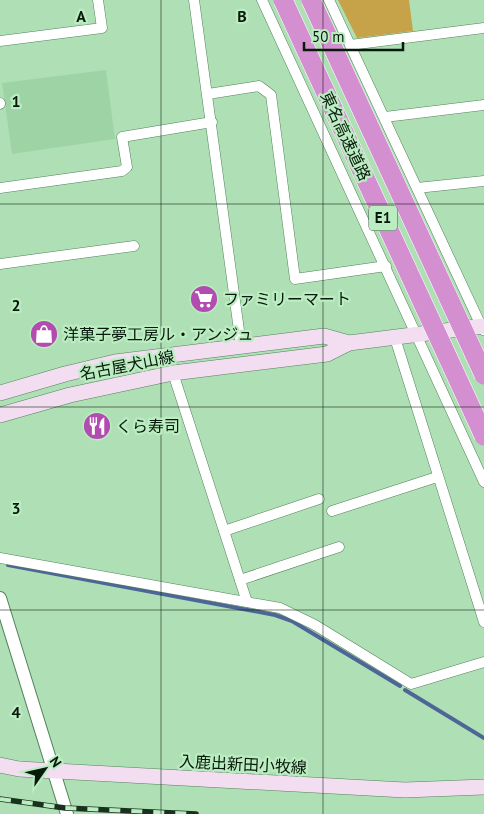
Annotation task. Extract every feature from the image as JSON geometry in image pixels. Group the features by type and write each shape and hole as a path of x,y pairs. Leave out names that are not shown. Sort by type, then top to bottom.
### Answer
{"highway":[{"name":"東名高速道路","path":"283,0 484,436"},
{"name":"東名高速道路","path":"311,0 484,375"}],"main road":[{"name":"名古屋犬山線","path":"0,415 70,395 173,373 327,354 350,343 483,328"},
{"name":"名古屋犬山線","path":"0,393 115,362 324,336 350,343"},
{"name":"入鹿出新田小牧線","path":"0,765 19,769 405,790 484,787"}],"street":[{"path":"0,41 102,28 98,0"},
{"path":"194,0 241,345"},
{"path":"262,0 484,482"},
{"path":"329,0 483,328"},
{"path":"350,45 484,28"},
{"path":"208,94 259,86 271,95 296,279 386,266"},
{"path":"385,117 484,105"},
{"path":"0,188 122,171 127,167 122,138 212,122"},
{"path":"417,188 484,181"},
{"path":"0,264 134,246"},
{"path":"395,338 484,622"},
{"path":"173,373 247,602"},
{"path":"332,511 437,477"},
{"path":"224,531 319,499"},
{"path":"240,580 339,547"},
{"path":"0,558 280,608 315,625 411,684 484,662"},
{"path":"0,598 52,771 67,814"}],"shaded area":[{"path":"338,0 409,0 413,31 357,38"},
{"path":"106,70 115,139 12,154 2,83"}],"waterway":[{"path":"8,565 275,615 292,621 400,686"},
{"path":"405,690 484,738"}],"railway":[{"path":"0,799 65,808 196,814"}],"place":[{"name":"ファミリーマート","path":"204,299"},
{"name":"洋菓子夢工房ル・アンジュ","path":"44,334"},
{"name":"くら寿司","path":"97,426"}]}
